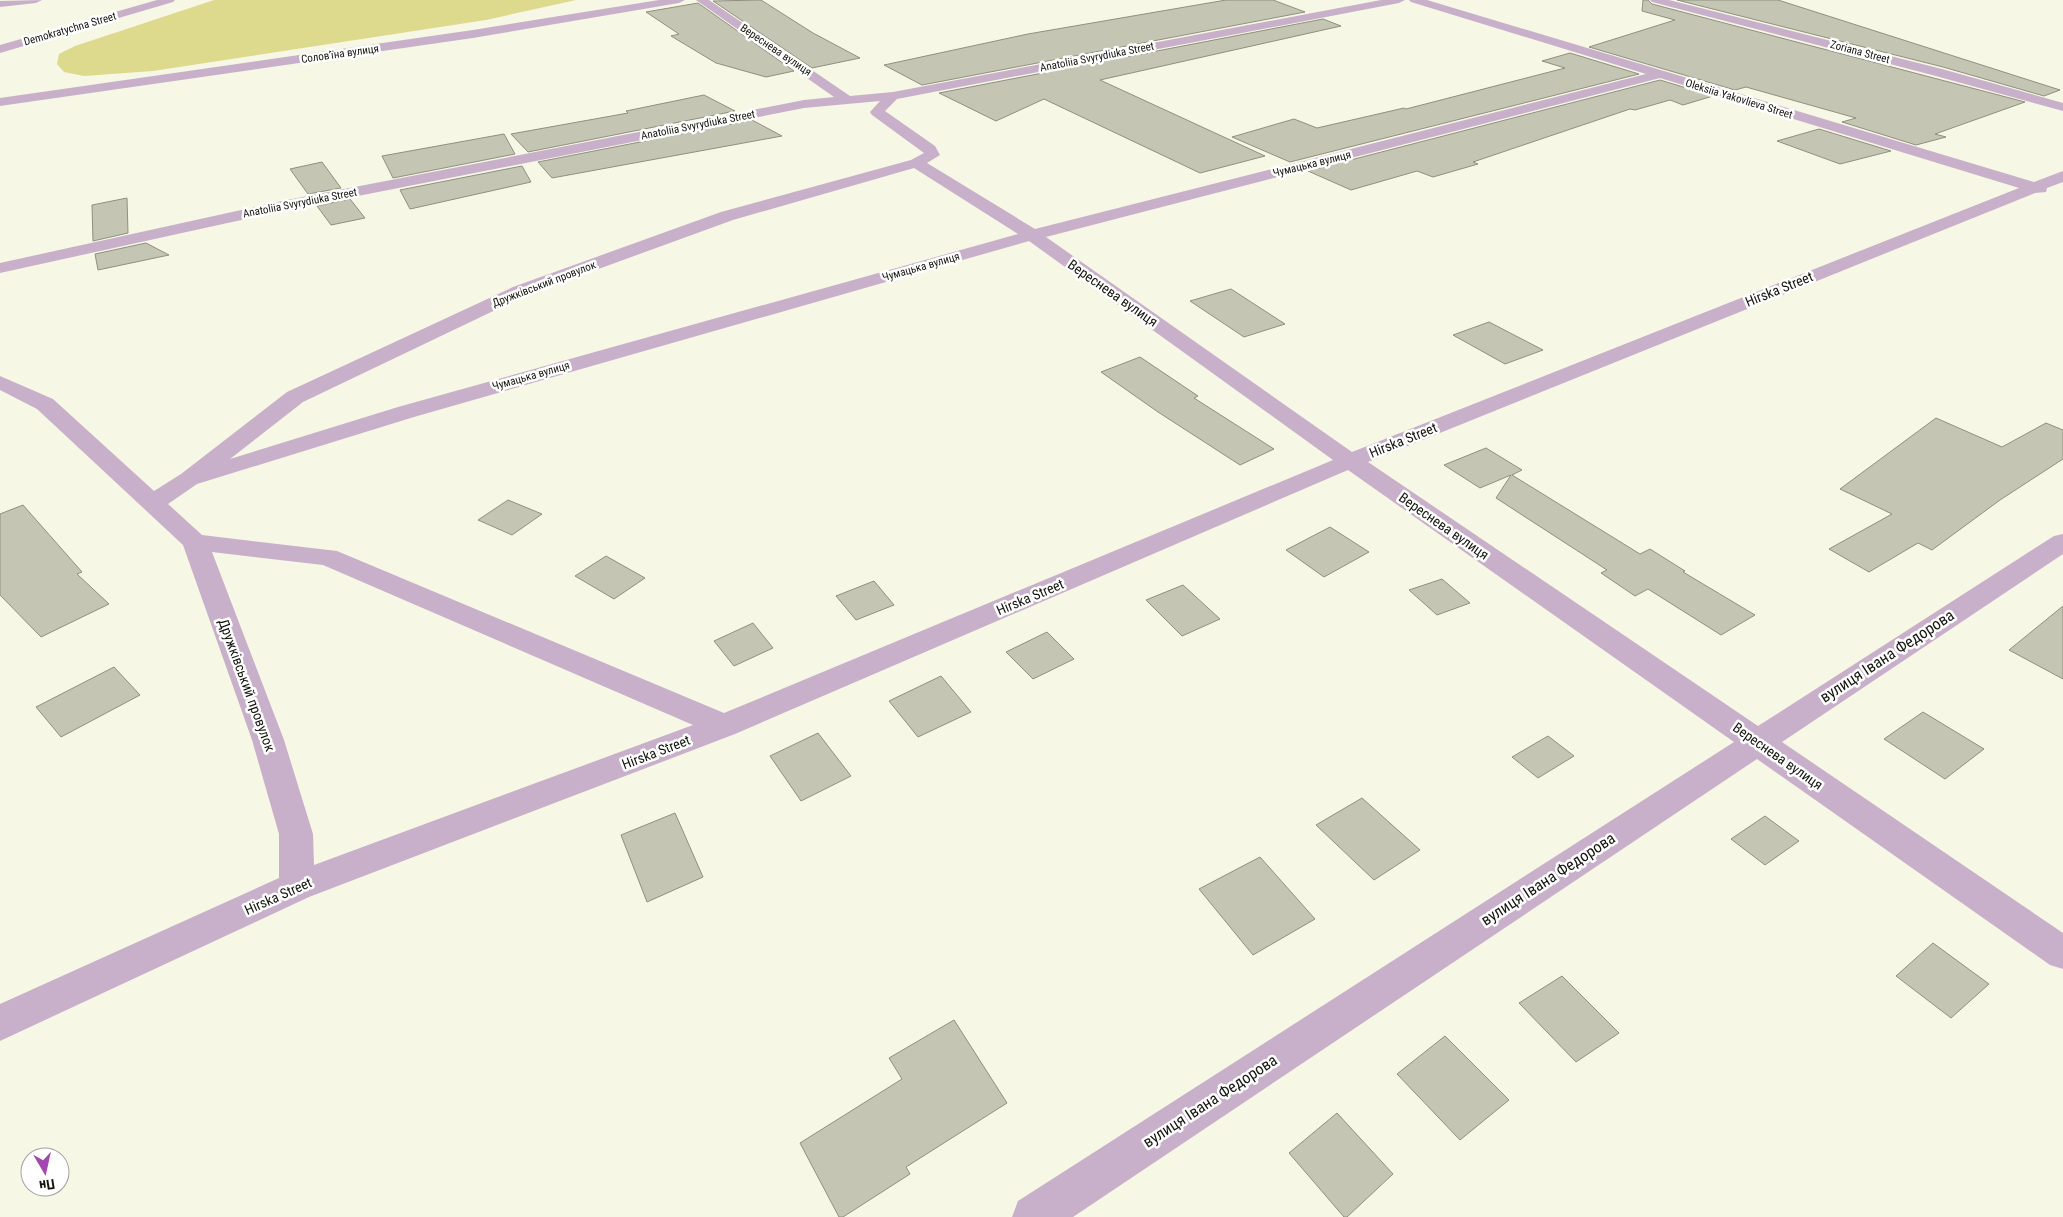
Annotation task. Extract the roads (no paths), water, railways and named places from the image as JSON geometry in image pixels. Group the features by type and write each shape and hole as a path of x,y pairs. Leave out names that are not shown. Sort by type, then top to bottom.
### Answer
{"street":[{"path":"0,4 36,0"},
{"name":"Demokratychna Street","path":"0,49 169,0"},
{"name":"Солов'їна вулиця","path":"0,102 473,34 679,0"},
{"name":"Вереснева вулиця","path":"702,0 850,101"},
{"name":"Anatoliia Svyrydiuka Street","path":"0,268 282,206 804,104 892,96 1399,0"},
{"name":"Oleksiia Yakovlieva Street","path":"1415,0 1658,75 2050,186"},
{"name":"Zoriana Street","path":"1656,0 2063,107"},
{"name":"Чумацька вулиця","path":"189,479 406,412 1032,236 1658,75"},
{"path":"892,96 877,112 930,149 932,155 916,163"},
{"name":"Вереснева вулиця","path":"916,163 1032,236 1350,461 2063,953"},
{"name":"Дружківський провулок","path":"152,504 189,479 295,397 520,291 728,216 916,163"},
{"name":"Hirska Street","path":"0,1023 297,886 724,726 1350,461 2050,186"},
{"name":"Дружківський провулок","path":"0,382 45,404 194,542 268,740 296,834 297,886"},
{"path":"194,542 328,557 724,726"},
{"name":"вулиця Івана Федорова","path":"1034,1217 2063,542"}]}
